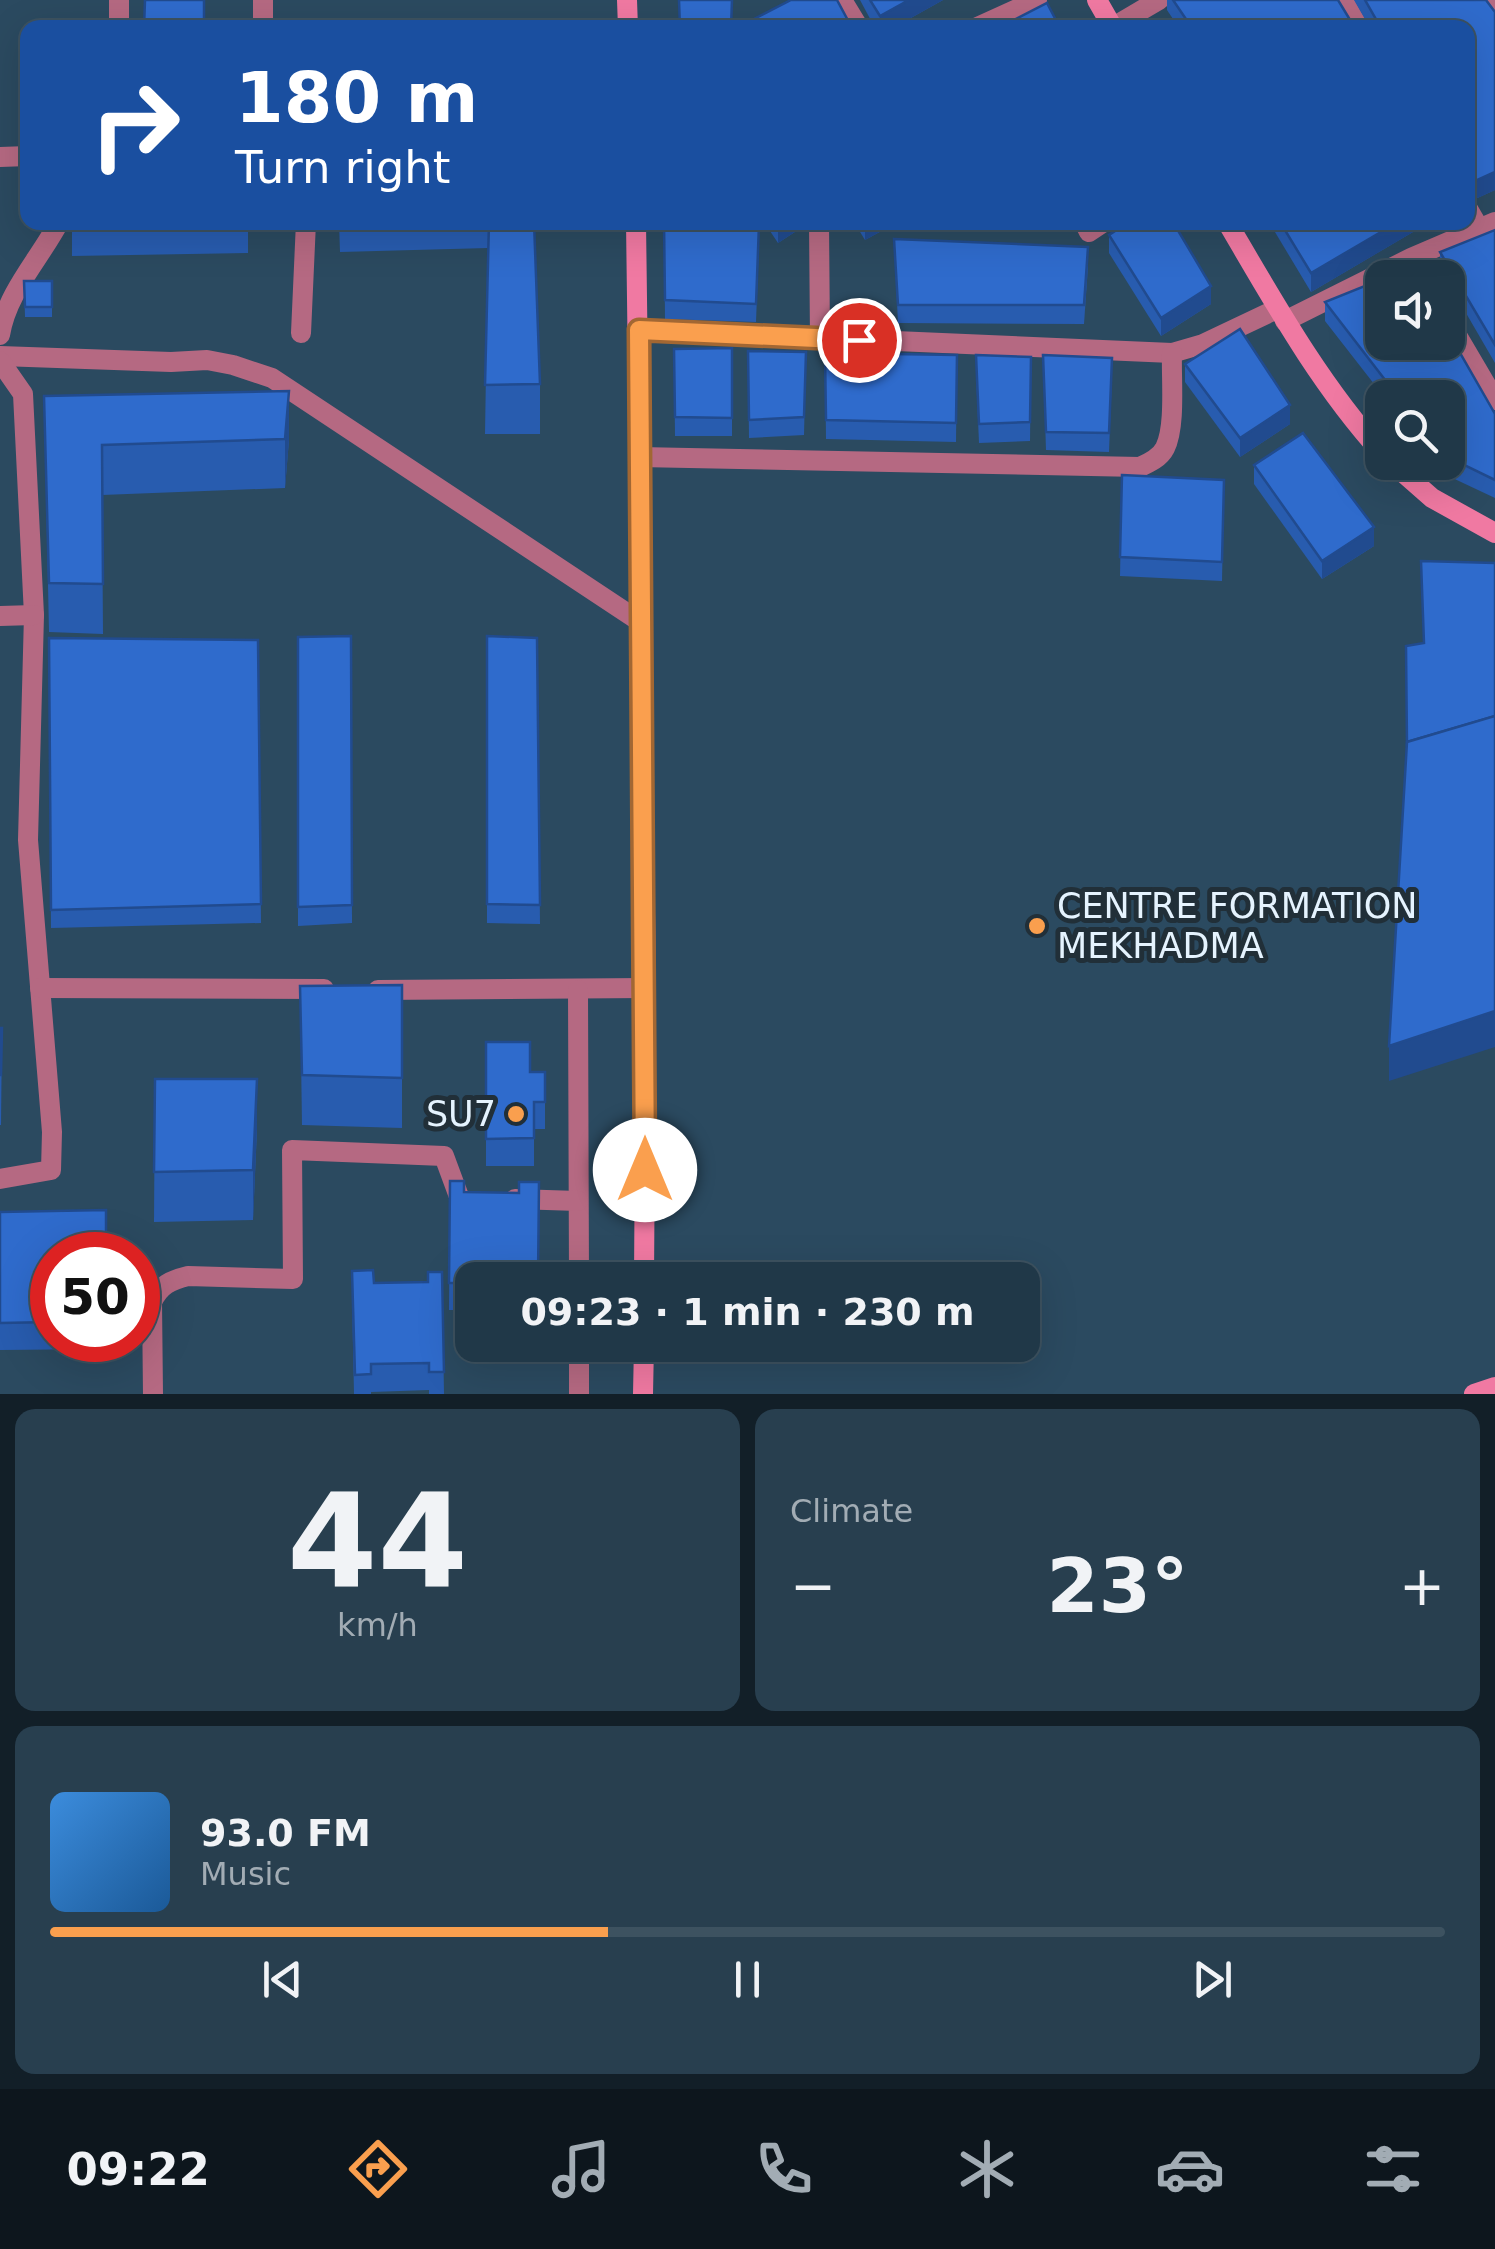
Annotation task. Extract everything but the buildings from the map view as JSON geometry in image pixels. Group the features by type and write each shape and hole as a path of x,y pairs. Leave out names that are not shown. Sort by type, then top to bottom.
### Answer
{"main road":[{"path":"636,230 646,988 644,1262"},
{"path":"1232,230 1281,315 1365,434"},
{"path":"1412,480 1432,498 1495,533"},
{"path":"644,1362 644,1394"},
{"path":"1474,1394 1495,1386"}],"street":[{"path":"994,20 1038,0"},
{"path":"1125,20 1159,0"},
{"path":"1488,0 1495,9"},
{"path":"639,330 1172,353 1281,315 1487,225"},
{"path":"0,335 3,318 18,286 54,230"},
{"path":"301,333 306,230"},
{"path":"819,230 820,339"},
{"path":"1465,349 1495,400"},
{"path":"639,457 1140,468 1164,449 1170,430 1172,353"},
{"path":"0,358 23,394 34,615 28,840 52,1132 51,1170 0,1179"},
{"path":"0,358 207,360 233,364 272,378 642,624"},
{"path":"0,616 34,615"},
{"path":"40,988 646,988"},
{"path":"578,990 578,1262"},
{"path":"153,1394 152,1302 158,1290 174,1279 188,1276 292,1279 292,1150 444,1156 460,1202 578,1201"},
{"path":"579,1362 579,1394"}],"place":[{"name":"CENTRE FORMATION MEKHADMA","path":"1037,926"},
{"name":"SU7","path":"516,1114"}],"route":[{"path":"645,1170 639,330 859,340"}]}
